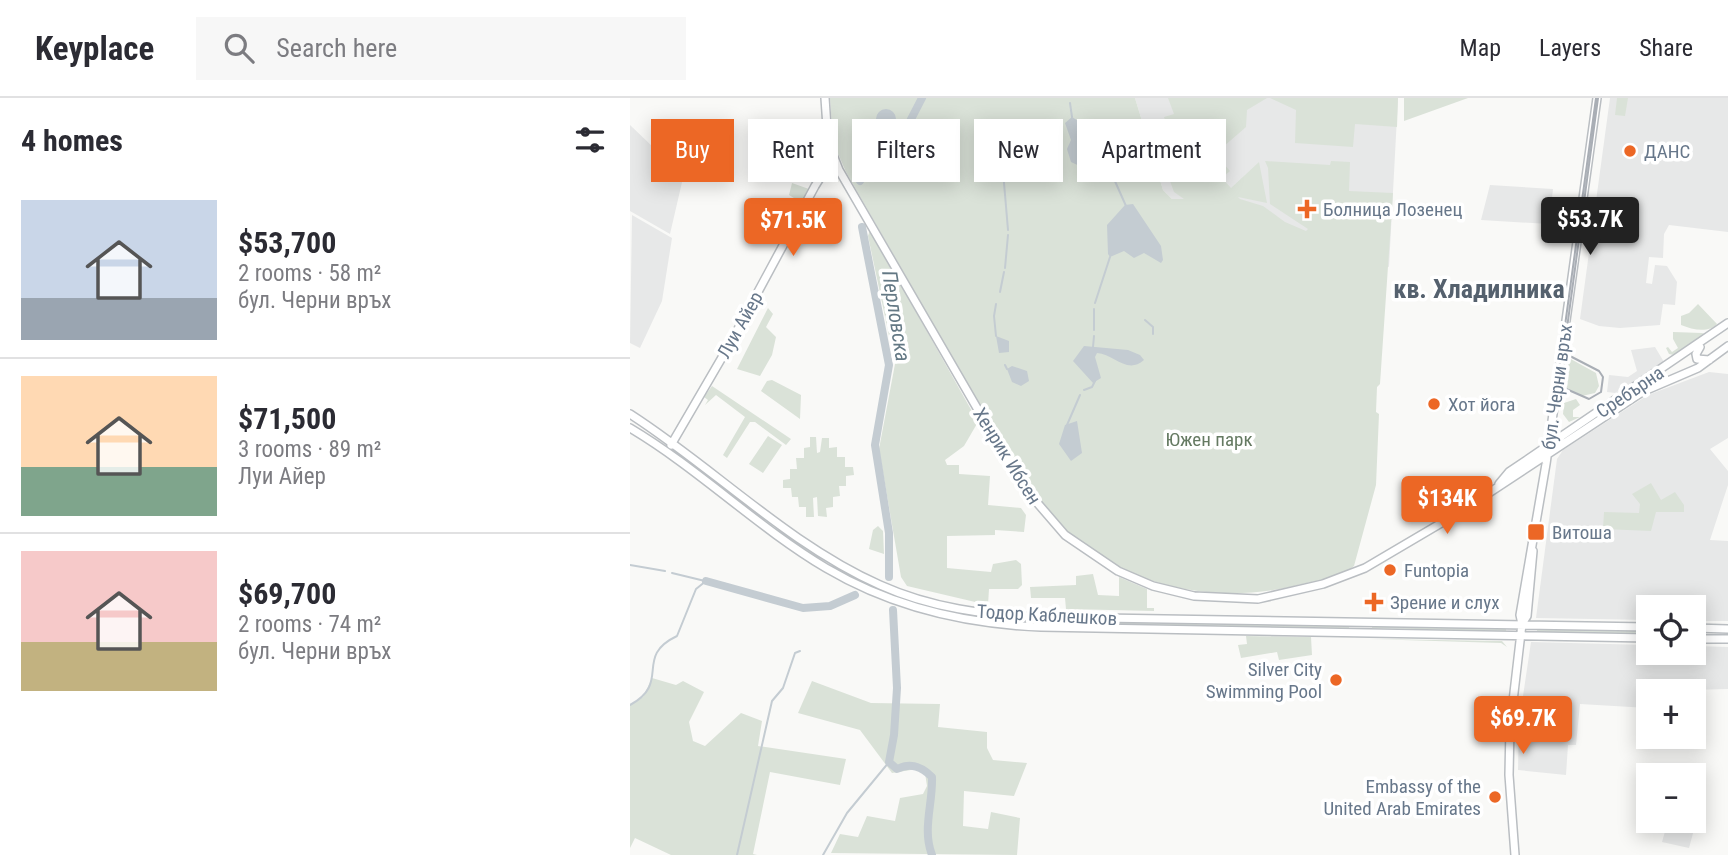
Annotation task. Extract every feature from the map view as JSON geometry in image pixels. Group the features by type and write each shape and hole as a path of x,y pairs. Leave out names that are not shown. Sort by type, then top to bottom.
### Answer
{"main road":[{"name":"Хенрик Ибсен","path":"825,98 826,119"},
{"name":"бул. Черни връх","path":"1515,855 1509,736 1522,624 1528,604 1533,551 1597,98"},
{"name":"Хенрик Ибсен","path":"838,168 1021,484 1054,525 1118,571 1153,586 1208,599 1249,600 1323,584 1365,568 1497,487 1509,471 1548,451"},
{"name":"Луи Айер","path":"668,452 818,182"},
{"name":"Сребърна","path":"1548,451 1571,432 1728,323"},
{"path":"1702,343 1696,354 1697,359 1702,362 1711,359"},
{"name":"Сребърна","path":"1548,451 1642,392 1698,368 1728,346"},
{"name":"Тодор Каблешков","path":"630,414 830,559 897,592 959,609 1006,616 1636,627"},
{"path":"1552,423 1557,430 1571,432"},
{"name":"Тодор Каблешков","path":"630,428 668,452 831,571 905,604 957,618 1041,626 1636,638"},
{"path":"1706,628 1728,629"},
{"path":"1706,639 1728,639"}],"shaded area":[{"name":"Болница Лозенец","path":"1135,98 1398,98 1389,267 1187,199 1172,199 1163,190 1161,182 1226,182 1226,119 1141,119"},
{"path":"1610,98 1728,98 1728,232 1669,225 1664,234 1663,258 1649,257 1646,283 1652,284 1655,265 1667,266 1677,282 1675,305 1663,304 1660,325 1620,328 1599,326 1580,319"},
{"path":"886,109 895,115 896,119 876,119 879,112"},
{"path":"1072,117 1077,120 1077,165 1071,162 1067,149 1071,140 1065,123"},
{"path":"630,125 651,145 651,182 682,182 670,234 630,211"},
{"path":"1490,185 1553,189 1549,224 1481,220"},
{"path":"1133,204 1161,246 1161,263 1144,253 1134,258 1124,251 1110,257 1108,254 1107,225 1125,205"},
{"path":"632,215 672,238 662,301 640,348 630,343"},
{"path":"996,336 1009,341 1009,352 999,353"},
{"path":"1084,346 1128,350 1140,355 1144,360 1138,364 1126,365 1097,353 1095,357 1101,378 1093,383 1073,361"},
{"path":"1655,347 1664,362 1615,393 1607,392 1609,375 1628,377 1637,371 1631,350"},
{"path":"1012,366 1027,371 1029,381 1021,386 1012,382 1007,369"},
{"path":"1709,372 1728,374 1728,438 1710,449 1728,471 1728,485 1710,540 1728,541 1728,621 1706,621 1706,595 1636,595 1636,620 1536,618 1557,459 1563,450 1648,395"},
{"path":"1077,421 1082,453 1071,461 1059,444 1065,425"},
{"path":"1531,642 1636,645 1636,665 1706,665 1706,646 1728,647 1728,689 1706,690 1706,679 1636,679 1636,707 1580,704 1576,745 1568,745 1566,775 1518,770 1519,723"},
{"path":"1665,833 1693,833 1689,848 1662,842"}],"green space":[{"name":"Южен парк","path":"830,98 1135,98 1141,119 1077,119 1077,182 1161,182 1163,190 1172,199 1184,199 1174,192 1170,182 1226,182 1231,188 1259,162 1267,203 1238,197 1263,206 1285,222 1306,231 1308,229 1270,204 1268,168 1265,161 1330,165 1331,161 1350,162 1349,191 1393,193 1380,384 1377,387 1376,412 1379,414 1376,485 1354,566 1334,577 1294,586 1264,591 1203,592 1144,578 1089,550 1065,530 1026,486 846,172 838,154 838,119 831,119"},
{"name":"Южен парк","path":"1168,98 1267,98 1247,110 1246,127 1226,144 1226,119 1165,119 1174,114"},
{"path":"1270,98 1398,98 1397,127 1355,124 1353,147 1295,143 1296,110"},
{"path":"1404,98 1468,98 1404,121"},
{"path":"1617,98 1628,98 1625,116 1615,115"},
{"path":"792,183 809,189 802,203 789,195"},
{"path":"870,230 978,422 964,446 945,460 947,465 959,465 959,474 990,476 988,505 1021,508 1026,515 1024,532 995,530 995,535 947,536 947,568 991,572 993,564 1016,560 1021,564 1022,585 1018,589 989,589 988,605 907,586 901,577 879,449 895,364 868,236"},
{"path":"1698,304 1717,324 1714,327 1700,330 1681,325 1681,316 1689,313"},
{"path":"768,308 773,314 766,327 776,337 772,355 760,376 737,369"},
{"path":"1673,332 1705,334 1674,355 1669,354 1666,348 1672,352 1678,348"},
{"path":"1569,358 1596,373 1599,386 1595,393 1582,396 1565,387"},
{"path":"772,380 801,395 800,419 761,391 767,381"},
{"path":"712,386 791,439 786,445 755,422 750,422 727,458 723,455 745,417 716,395 705,405 708,400 704,397"},
{"path":"1576,399 1580,405 1573,410 1573,417 1580,417 1569,422 1563,414 1564,403"},
{"path":"768,436 782,445 763,473 749,464"},
{"path":"810,437 816,437 817,453 820,452 822,438 829,438 829,448 837,447 837,457 845,457 845,467 853,467 854,475 846,476 846,486 839,486 840,496 833,497 833,507 826,508 827,517 818,516 817,497 813,498 814,517 806,517 806,507 799,507 798,497 792,497 791,488 783,488 783,480 790,479 790,469 797,469 796,458 804,458 804,448 810,447"},
{"path":"679,450 818,554 816,558 676,453"},
{"path":"1651,483 1661,500 1675,492 1684,505 1684,512 1656,512 1651,531 1603,529 1604,512 1639,513 1640,504 1632,494"},
{"path":"878,526 883,531 884,554 869,549 873,530"},
{"path":"842,569 918,601 1038,619 1038,624 961,615 912,602 840,573"},
{"path":"1093,574 1098,595 1119,596 1119,577 1147,589 1147,608 1154,608 1154,611 1066,609 1065,598 1031,598 1030,587 1076,585 1076,576"},
{"path":"1042,619 1349,624 1349,628 1042,624"},
{"path":"1372,624 1506,626 1506,631 1372,628"},
{"path":"1537,628 1636,631 1636,635 1537,632"},
{"path":"1246,636 1311,637 1312,655 1279,660 1277,652 1241,658 1238,645 1247,644"},
{"path":"1369,639 1502,641 1507,647 1501,643"},
{"path":"652,678 676,685 683,681 704,692 689,722 693,741 705,746 741,713 762,721 758,746 846,759 840,785 770,772 753,854 757,855 671,855 635,838 630,848 630,705 643,697"},
{"path":"812,681 871,703 940,704 938,727 987,732 987,748 993,760 1027,763 1014,796 964,791 963,826 988,829 991,812 1020,818 1017,855 831,853 840,834 858,837 867,816 895,821 900,798 923,794 927,786 925,773 917,769 892,773 860,730 798,713"}],"waterway":[{"name":"Перловска","path":"911,119 922,98"},
{"path":"1070,103 1072,117"},
{"path":"1004,182 1008,230"},
{"path":"1115,182 1126,206"},
{"name":"Перловска","path":"862,227 889,365 875,445 889,533 889,577"},
{"path":"1005,268 1008,235"},
{"path":"1095,303 1110,257"},
{"path":"1000,292 1004,272"},
{"path":"996,304 996,336"},
{"path":"1094,309 1094,330"},
{"path":"1145,320 1153,327 1153,334"},
{"path":"1093,347 1094,336"},
{"path":"1005,365 1007,369"},
{"path":"1084,390 1092,387 1095,381"},
{"path":"1067,425 1080,395"},
{"path":"630,565 665,571"},
{"path":"672,573 705,581"},
{"name":"Перловска","path":"630,705 649,687 657,652 677,636 696,589 706,581"},
{"name":"Перловска","path":"706,581 803,608 830,606 855,595"},
{"path":"893,610 897,688 889,762 897,769 916,767 932,777 928,826 932,855"},
{"path":"737,855 772,701 783,688 795,653 800,651"},
{"path":"823,855 847,813 889,762"}],"tram line":[{"path":"1596,98 1558,377 1564,388 1589,399 1601,392 1603,377 1599,371 1568,355 1565,343 1598,98"}],"place":[{"name":"ДАНС","path":"1630,151"},
{"name":"Болница Лозенец","path":"1307,209"},
{"name":"Хот йога","path":"1434,404"},
{"name":"Витоша","path":"1536,532"},
{"name":"Funtopia","path":"1390,570"},
{"name":"Зрение и слух","path":"1374,602"},
{"name":"Silver City Swimming Pool","path":"1336,680"},
{"name":"Embassy of the United Arab Emirates","path":"1495,797"}],"district":[{"name":"кв. Хладилника","path":"1479,289"}]}
